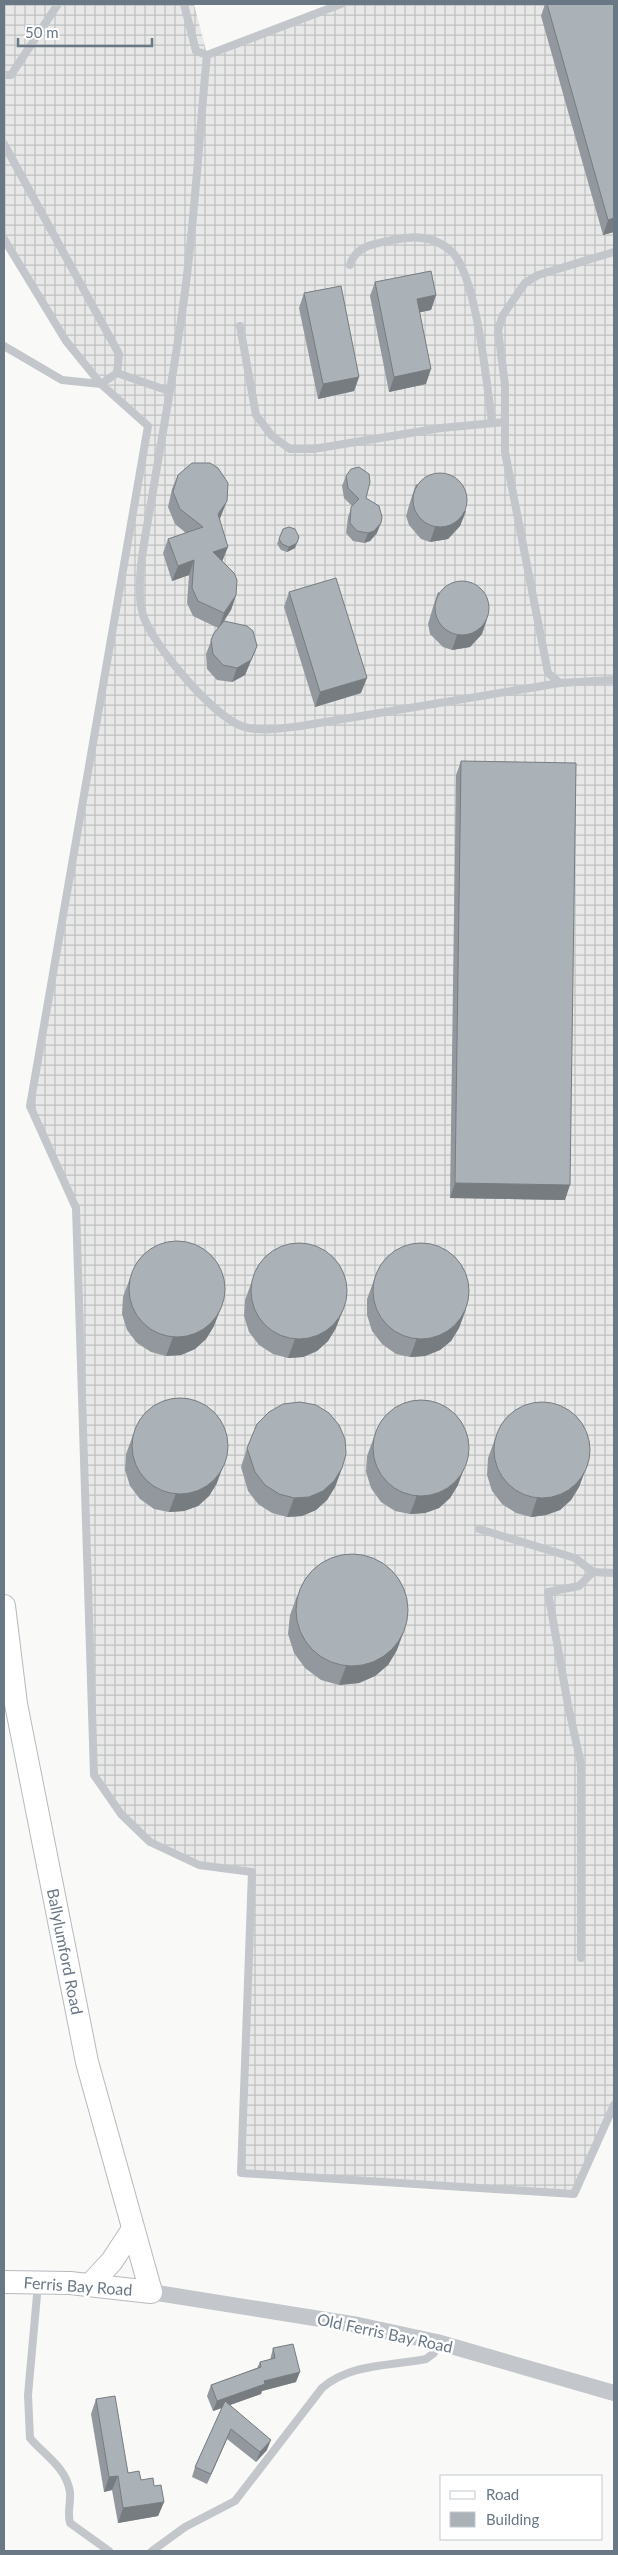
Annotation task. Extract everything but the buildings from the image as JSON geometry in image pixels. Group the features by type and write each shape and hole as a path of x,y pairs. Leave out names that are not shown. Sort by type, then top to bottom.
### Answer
{"main road":[{"name":"Ballylumford Road","path":"4,1606 16,1704 87,2062 151,2292"},
{"path":"90,2285 112,2261 133,2229"},
{"name":"Ferris Bay Road","path":"4,2282 90,2285 151,2292"}],"street":[{"name":"Old Ferris Bay Road","path":"151,2292 358,2325 437,2342 614,2393"}],"lane":[{"path":"4,75 11,75 58,4"},
{"path":"184,4 196,50 207,55 341,4"},
{"path":"207,55 184,298 148,526 141,586 142,613 147,626 170,659 210,705 240,726 273,729 560,683 614,680"},
{"path":"4,144 119,354 117,372 101,384 62,380 4,346"},
{"path":"350,265 358,250 367,245 409,236 439,242 453,254 461,265 471,294 483,358 492,423"},
{"path":"4,239 66,341 101,384 148,426 30,1106 76,1208 94,1775 121,1814 150,1842 199,1865 252,1872 241,2173 574,2194 614,2105"},
{"path":"560,683 548,673 505,452 505,385 498,330 502,315 525,283 538,275 614,252"},
{"path":"240,326 256,415 272,436 290,449 313,449 441,428 505,422"},
{"path":"117,372 169,391"},
{"path":"479,1529 575,1558 593,1572 614,1573"},
{"path":"582,1958 581,1764 568,1705 548,1592 579,1586 593,1572"},
{"path":"39,2282 28,2395 30,2438 63,2471 70,2491 67,2513 70,2523 108,2551"},
{"path":"152,2551 185,2527 235,2502 322,2388 335,2377 358,2369 426,2359 434,2353 437,2342"}],"shaded area":[{"path":"4,4 194,4 207,54 332,4 614,4 614,2105 574,2194 241,2173 252,1873 199,1865 150,1842 121,1814 94,1775 76,1208 30,1106 148,426 66,341 4,239"}]}
